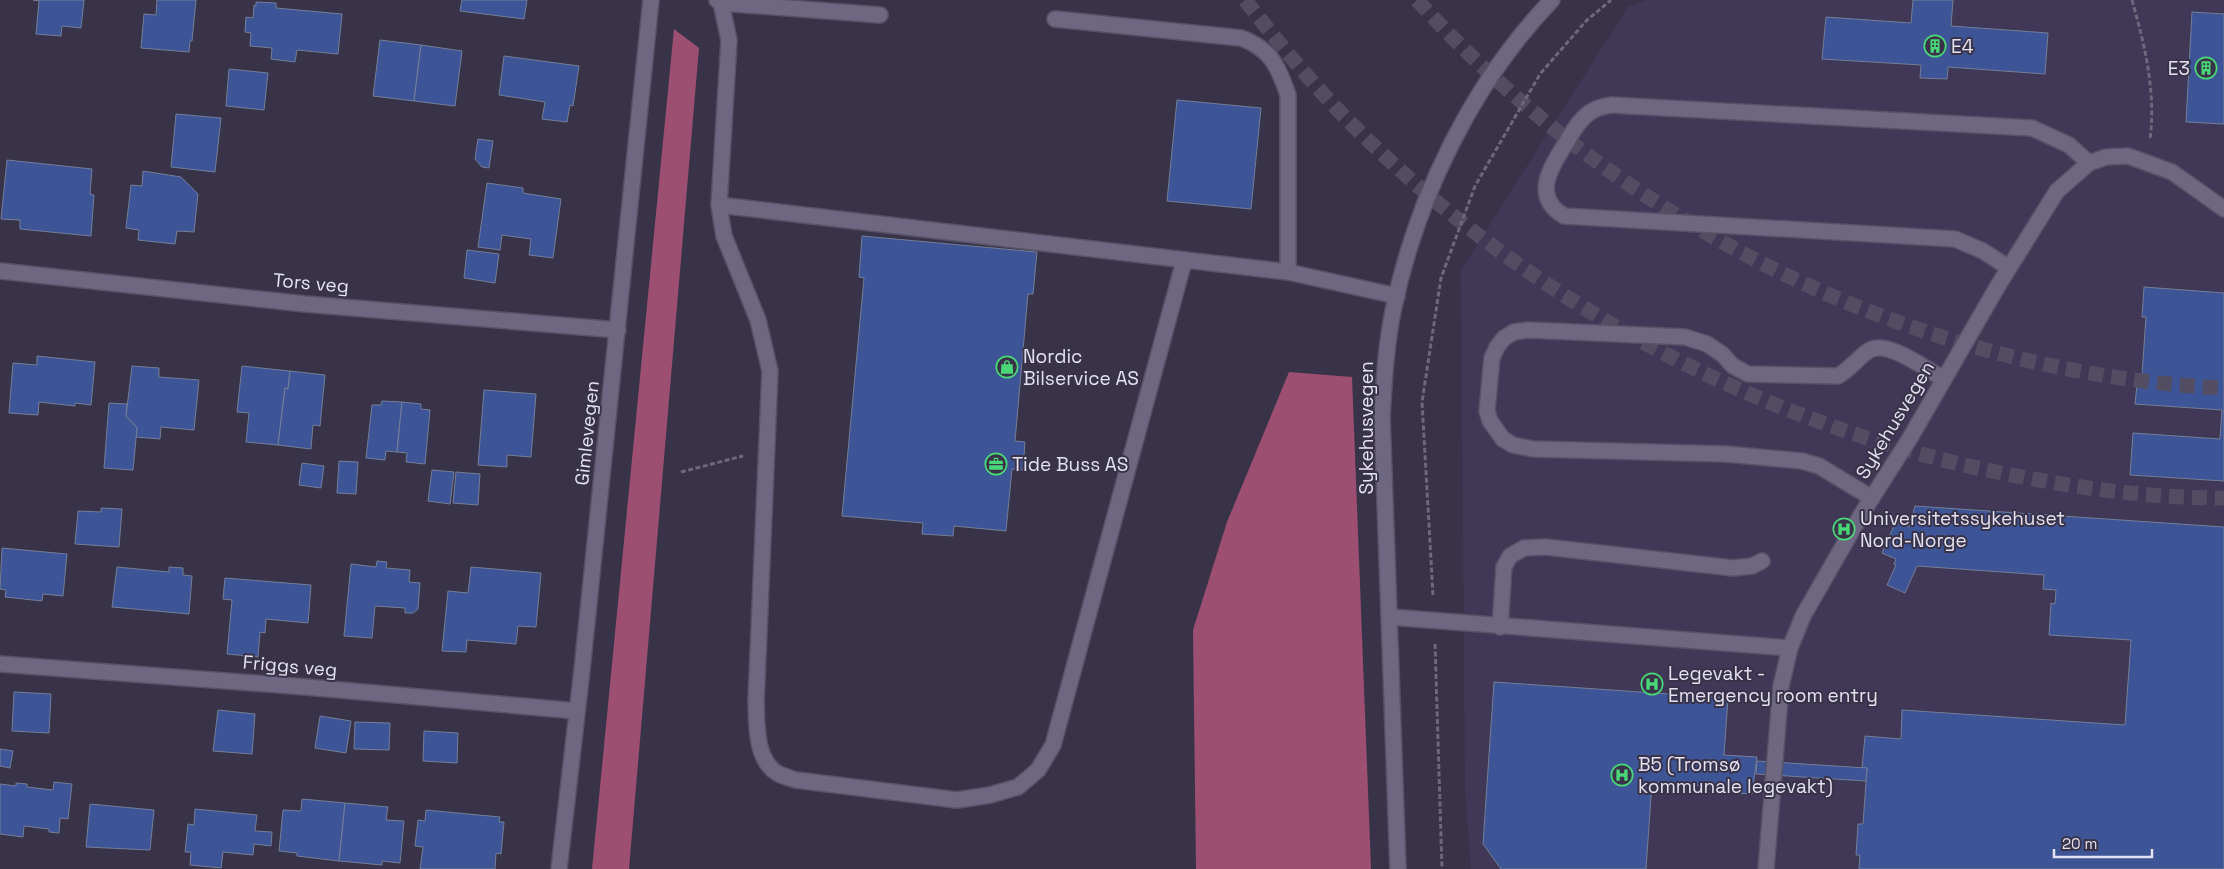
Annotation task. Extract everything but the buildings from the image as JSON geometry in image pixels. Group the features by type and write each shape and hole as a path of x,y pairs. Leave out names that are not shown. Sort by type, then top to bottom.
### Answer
{"street":[{"name":"Gimlevegen","path":"559,869 572,769 576,712 618,330 651,0"},
{"name":"Sykehusvegen","path":"1398,869 1382,417 1385,361 1408,250 1430,189 1460,127 1509,49 1552,0"},
{"path":"880,15 719,1 729,40 719,205 724,236 758,320 770,371 756,702 758,735 764,756 776,772 796,780 957,800 990,795 1018,787 1038,770 1053,745 1184,261"},
{"path":"1055,19 1241,38 1255,44 1268,54 1279,69 1288,95 1288,272"},
{"path":"2009,268 1983,251 1955,239 1564,216 1555,210 1550,202 1546,182 1550,170 1582,119 1595,109 1611,105 2032,128 2069,144 2089,163"},
{"name":"Sykehusvegen","path":"1766,869 1781,686 1790,648 1803,616 2057,190 2089,163 2106,157 2128,156 2172,172 2224,209"},
{"path":"719,205 1288,272 1397,296"},
{"name":"Tors veg","path":"0,271 305,304 618,330"},
{"path":"1872,498 1819,466 1802,461 1726,454 1533,449 1513,445 1503,439 1490,421 1488,411 1492,358 1504,338 1514,332 1528,330 1685,337 1707,344 1722,354 1733,366 1748,374 1838,376 1850,369 1868,350 1880,347 1891,349 1944,379"},
{"path":"1500,627 1504,567 1510,556 1524,548 1546,547 1732,568 1752,566 1762,561"},
{"path":"1390,617 1790,648"},
{"name":"Friggs veg","path":"0,664 306,687 576,712"}],"path":[{"path":"1433,599 1422,402 1441,278 1475,186 1540,74 1586,21 1611,0"},
{"path":"2132,0 2145,48 2152,91 2151,131 2147,163"},
{"path":"681,472 767,450"},
{"path":"1435,643 1442,869"}],"shaded area":[{"name":"Universitetssykehuset Nord-Norge","path":"1646,0 2224,0 2224,869 1471,869 1465,788 1461,270 1628,7"},
{"path":"674,29 699,48 629,869 592,869"},
{"path":"1289,372 1352,377 1371,869 1196,869 1193,630 1227,522"}],"tunnel":[{"path":"1245,0 1337,109 1403,173 1473,231 1547,284 1625,332 1706,374 1790,410 1876,441 1964,465 2093,489 2159,496 2224,498"},
{"path":"1417,0 1498,81 1587,154 1682,219 1783,274 1888,318 1997,353 2110,376 2224,388"}],"place":[{"name":"E4","path":"1935,46"},
{"name":"E3","path":"2206,68"},
{"name":"Nordic Bilservice AS","path":"1007,367"},
{"name":"Tide Buss AS","path":"996,464"},
{"name":"Universitetssykehuset Nord-Norge","path":"1844,529"},
{"name":"Legevakt - Emergency room entry","path":"1652,684"},
{"name":"B5 (Tromsø kommunale legevakt)","path":"1622,775"}]}
